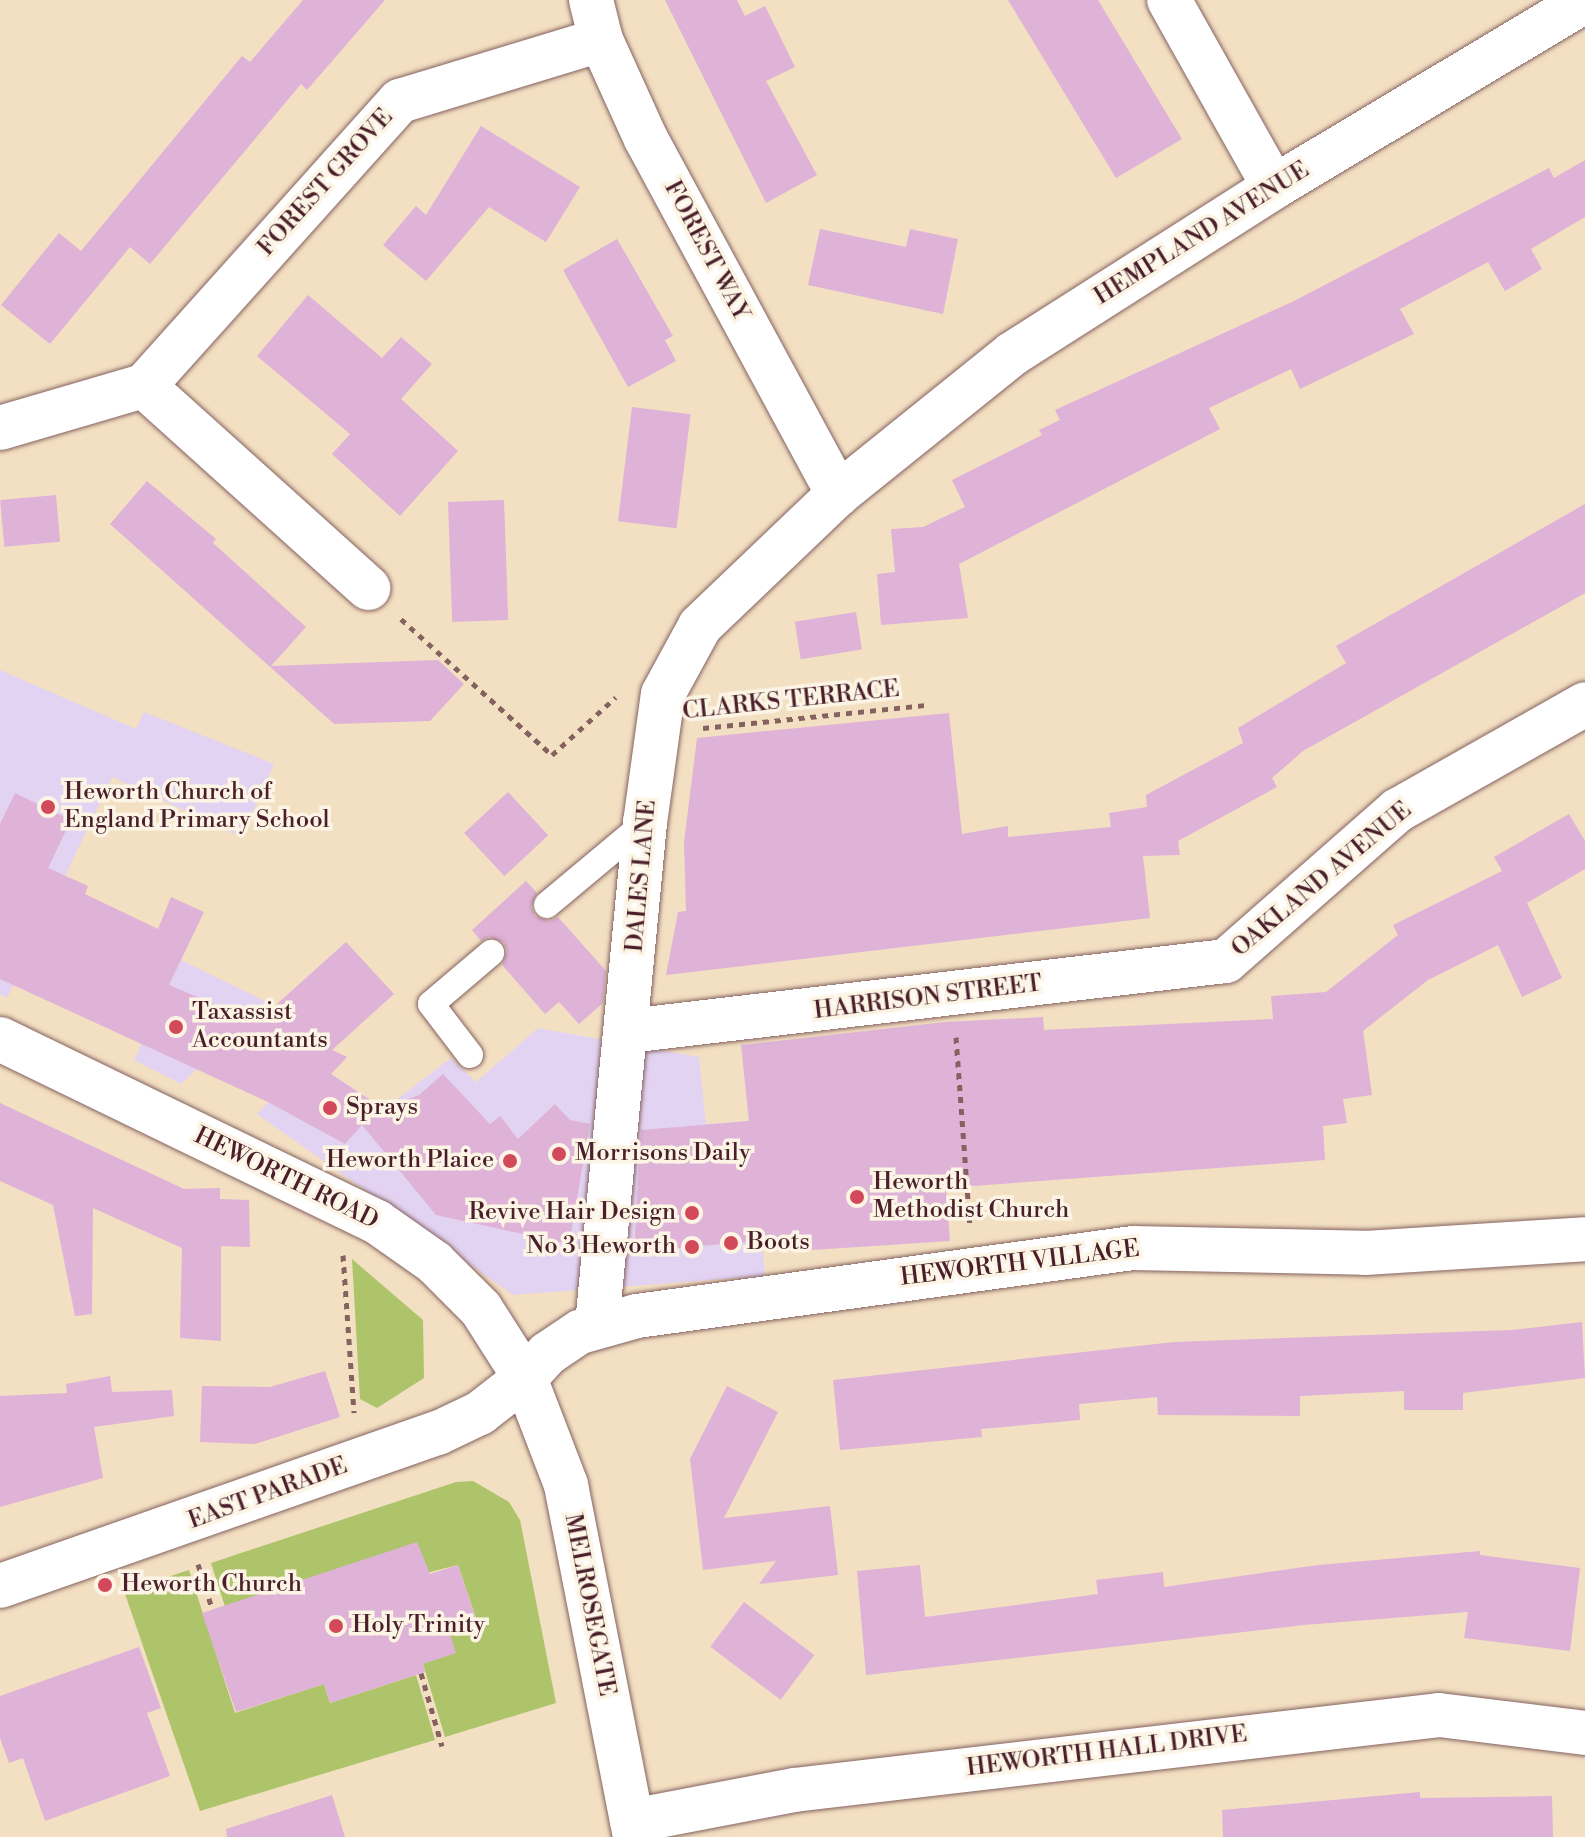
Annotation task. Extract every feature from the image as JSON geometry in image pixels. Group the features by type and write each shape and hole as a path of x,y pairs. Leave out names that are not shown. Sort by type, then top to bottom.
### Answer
{"street":[{"path":"1169,0 1274,187"},
{"name":"HEMPLAND AVENUE","path":"838,494 1012,354 1274,187 1585,1"},
{"name":"FOREST GROVE","path":"144,386 400,101 596,20"},
{"name":"FOREST WAY","path":"596,20 646,139 838,494"},
{"path":"0,428 144,386 368,588"},
{"name":"DALES LANE","path":"597,1325 628,1031 645,823 661,713 700,626 838,494"},
{"name":"OAKLAND AVENUE","path":"1226,961 1398,810 1585,704"},
{"name":"HARRISON STREET","path":"628,1031 953,996 1226,961"},
{"name":"HEWORTH ROAD","path":"0,1039 340,1204 434,1262 481,1309 525,1378"},
{"name":"HEWORTH VILLAGE","path":"525,1378 562,1342 597,1325 685,1306 1133,1248 1365,1253 1585,1239"},
{"name":"EAST PARADE","path":"0,1586 357,1462 480,1413 525,1378"},
{"name":"MELROSEGATE","path":"525,1378 566,1485 634,1829"},
{"name":"HEWORTH HALL DRIVE","path":"634,1829 794,1790 1439,1715 1585,1733"}],"lane":[{"path":"547,905 645,823"},
{"path":"470,1055 431,1004 491,953"}],"path":[{"name":"CLARKS TERRACE","path":"368,588 552,755 615,697 661,713 927,705"},
{"path":"953,996 973,1270"},
{"path":"340,1204 357,1462"},
{"path":"421,1673 442,1746"}],"shaded area":[{"name":"Heworth Church of England Primary School","path":"0,670 136,729 144,712 274,764 242,837 112,777 7,998 0,994"},
{"path":"181,960 267,1002 181,1084 134,1060"},
{"path":"538,1028 699,1057 706,1124 751,1121 765,1276 513,1295 257,1114 305,1064 331,1074 384,1109 451,1058 476,1082"}],"green space":[{"path":"352,1259 423,1320 424,1378 377,1408 360,1399"},
{"path":"473,1481 509,1502 520,1520 556,1703 445,1737 423,1664 449,1631 477,1621 458,1565 230,1622 211,1563 456,1482"},
{"path":"189,1570 235,1713 324,1684 330,1703 416,1675 435,1740 200,1811 124,1591"}],"building":[{"path":"303,0 385,0 307,90 301,84 150,264 130,247 50,344 1,305 59,233 81,251 242,56 250,62"},
{"path":"665,0 737,0 745,16 765,6 795,67 766,81 817,175 766,203"},
{"path":"1008,0 1098,0 1182,139 1116,178"},
{"path":"481,126 580,187 546,242 489,207 426,281 383,245 416,206 426,215"},
{"path":"1585,160 1585,217 1531,249 1542,269 1505,291 1488,262 1400,309 1414,334 1300,389 1291,369 1209,408 1220,429 959,564 968,618 881,625 877,574 895,572 891,529 923,527 965,507 952,480 1042,435 1039,430 1060,420 1055,410 1294,301 1549,168 1554,178"},
{"path":"820,229 906,247 910,229 958,239 943,314 808,285"},
{"path":"617,239 673,336 665,340 676,361 628,387 563,270"},
{"path":"308,295 382,358 401,337 432,364 401,399 458,451 400,516 332,454 350,434 257,356"},
{"path":"632,407 691,414 677,528 618,521"},
{"path":"147,481 216,539 213,543 306,627 271,666 438,660 464,684 430,721 334,724 110,524"},
{"path":"56,495 60,542 4,547 0,500"},
{"path":"504,500 508,620 452,622 448,502"},
{"path":"1585,504 1585,593 1303,751 1272,778 1277,787 1178,841 1180,855 1143,856 1150,918 666,975 678,912 686,911 684,842 697,738 949,713 962,834 1008,826 1008,837 1111,827 1109,813 1147,807 1146,795 1243,743 1238,728 1346,663 1336,646"},
{"path":"856,612 862,650 801,659 795,622"},
{"path":"508,792 548,835 504,876 464,833"},
{"path":"15,793 71,820 48,868 88,886 85,894 158,929 171,897 204,912 169,985 257,1022 346,942 394,994 332,1050 347,1057 331,1074 379,1106 372,1113 419,1095 443,1074 490,1124 500,1116 518,1139 555,1104 570,1120 590,1124 569,1244 436,1215 362,1125 345,1144 268,1102 0,979 0,824"},
{"path":"1569,814 1585,841 1585,869 1527,903 1562,978 1522,997 1498,945 1428,980 1363,1031 1372,1095 1343,1099 1347,1123 1323,1126 1325,1160 946,1188 950,1241 812,1250 811,1236 634,1252 641,1130 749,1121 741,1045 945,1022 1043,1017 1044,1030 1273,1019 1271,996 1326,992 1398,935 1393,925 1502,871 1494,857"},
{"path":"526,881 537,893 531,907 535,916 549,921 558,917 606,971 603,1003 579,1024 559,1002 545,1014 502,965 507,951 503,942 489,937 481,941 472,930"},
{"path":"0,1103 184,1189 220,1188 220,1199 249,1200 250,1247 221,1246 221,1341 180,1338 182,1248 93,1208 92,1314 75,1316 53,1205 0,1181"},
{"path":"1582,1322 1585,1378 1463,1393 1463,1410 1404,1410 1404,1391 1300,1396 1300,1416 1158,1415 1157,1397 1079,1404 1080,1420 981,1429 982,1437 840,1450 833,1380 1174,1342 1512,1330"},
{"path":"325,1371 340,1417 255,1444 200,1442 202,1386 270,1387"},
{"path":"110,1376 112,1392 172,1390 174,1416 94,1427 103,1478 0,1507 0,1396 67,1393 66,1384"},
{"path":"727,1386 778,1412 724,1518 830,1506 838,1575 759,1584 776,1561 703,1570 690,1459"},
{"name":"Holy Trinity","path":"417,1542 430,1574 458,1565 477,1622 449,1631 456,1653 423,1664 425,1672 330,1703 324,1684 236,1712 202,1613"},
{"path":"1480,1551 1480,1555 1580,1568 1570,1651 1464,1638 1468,1612 1304,1625 866,1675 857,1571 920,1565 925,1617 1098,1594 1096,1580 1163,1572 1164,1587 1318,1565"},
{"path":"744,1602 814,1655 781,1700 710,1647"},
{"path":"139,1647 161,1708 147,1713 170,1776 45,1821 23,1758 9,1763 0,1738 0,1696"},
{"path":"1420,1792 1420,1798 1552,1796 1553,1837 1223,1837 1222,1810"},
{"path":"332,1795 345,1837 227,1837 226,1829"}],"place":[{"name":"Heworth Church of England Primary School","path":"48,807"},
{"name":"Taxassist Accountants","path":"176,1027"},
{"name":"Sprays","path":"330,1108"},
{"name":"Morrisons Daily","path":"559,1154"},
{"name":"Heworth Plaice","path":"510,1161"},
{"name":"Heworth Methodist Church","path":"857,1197"},
{"name":"Revive Hair Design","path":"692,1213"},
{"name":"Boots","path":"731,1243"},
{"name":"No 3 Heworth","path":"692,1247"},
{"name":"Heworth Church","path":"105,1585"},
{"name":"Holy Trinity","path":"336,1626"}]}
